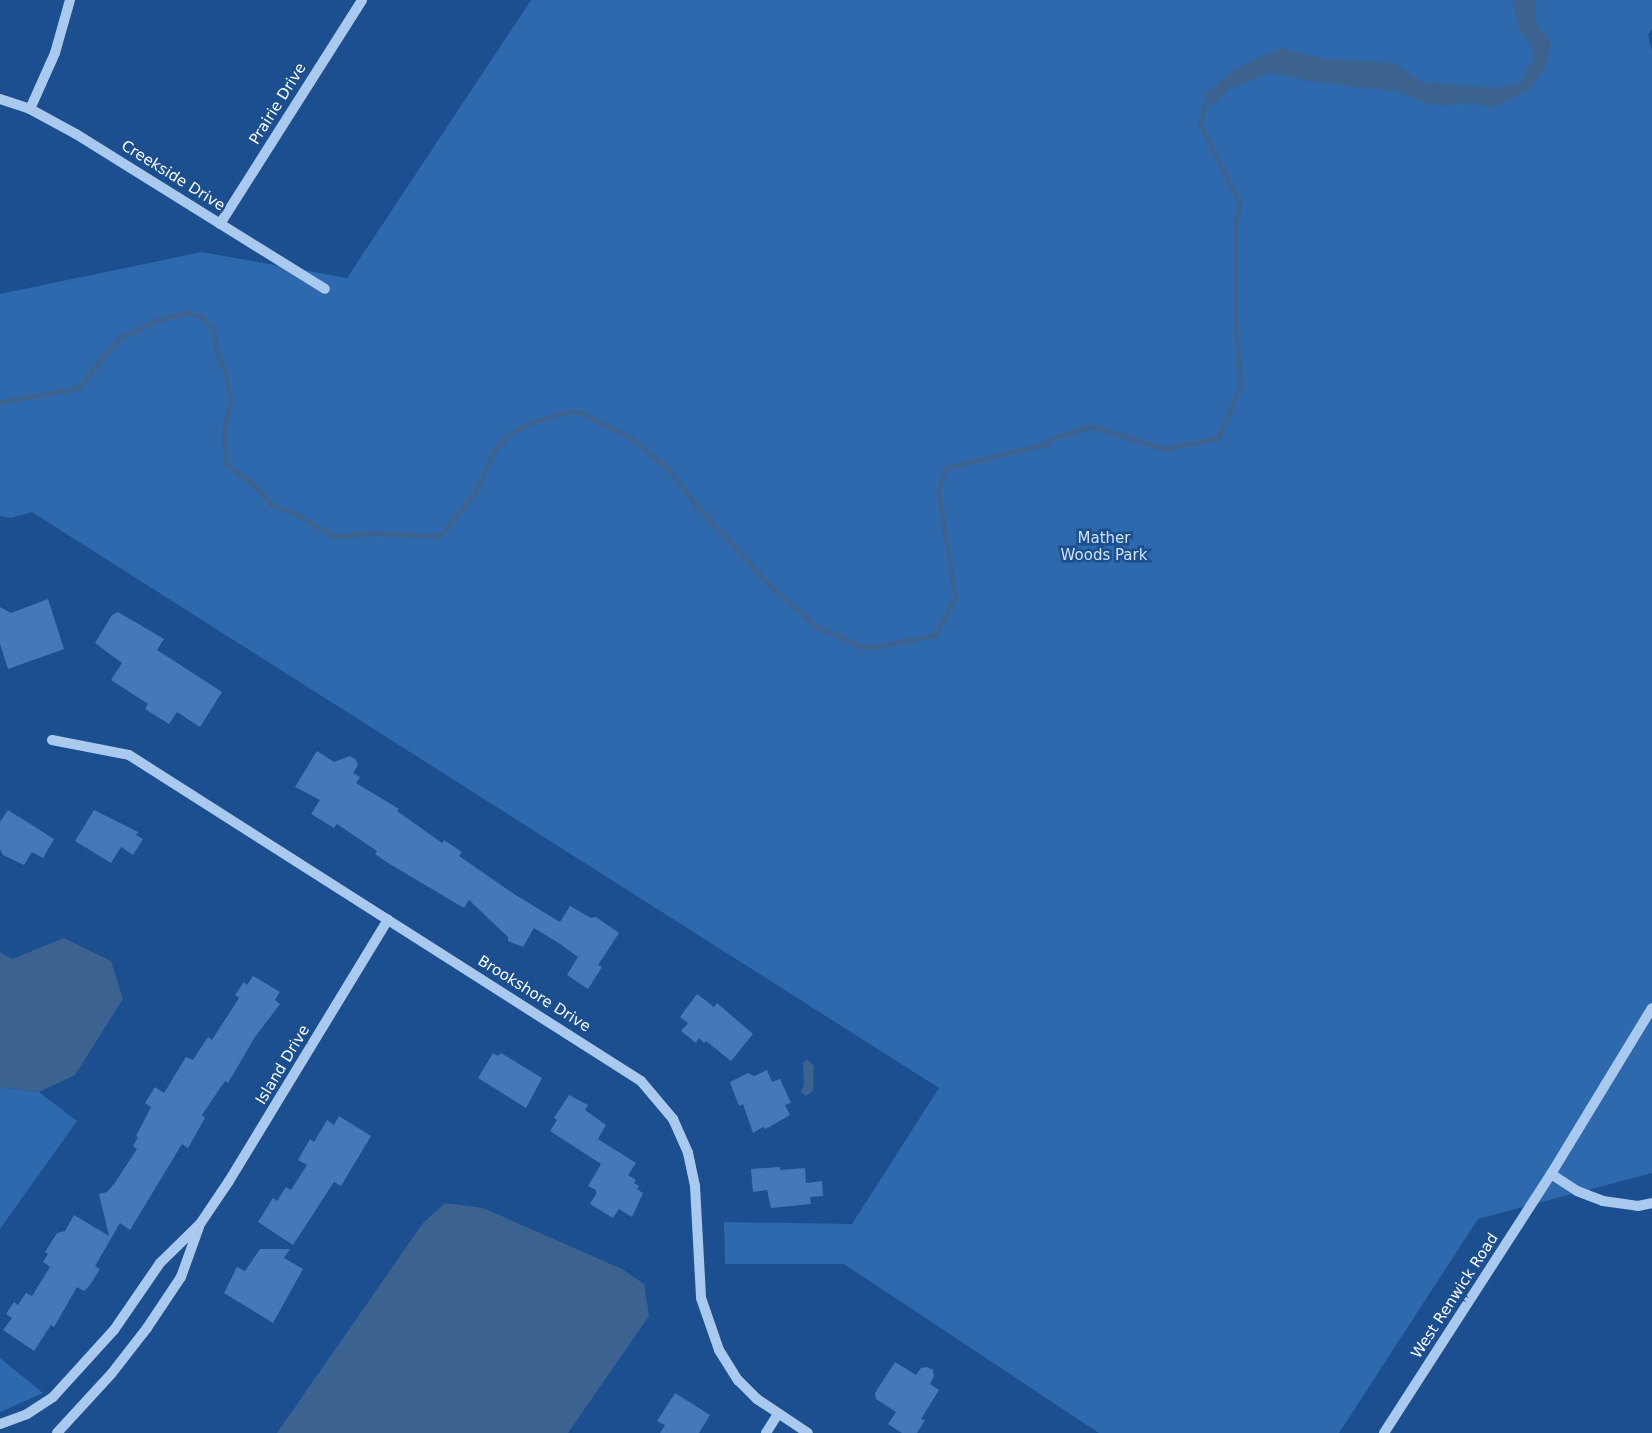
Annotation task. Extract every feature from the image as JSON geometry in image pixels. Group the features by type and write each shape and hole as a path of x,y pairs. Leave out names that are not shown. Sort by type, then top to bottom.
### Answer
{"street":[{"path":"30,109 55,53 70,0"},
{"name":"Prairie Drive","path":"220,224 362,0"},
{"name":"Creekside Drive","path":"0,99 30,109 76,134 324,289"},
{"name":"Brookshore Drive","path":"52,740 129,754 628,1071 663,1105 680,1134 692,1168 701,1298 711,1332 738,1380 757,1399 808,1433"},
{"name":"Island Drive","path":"0,1424 27,1414 53,1397 114,1330 160,1263 200,1224 229,1181 388,920"},
{"name":"West Renwick Road","path":"1384,1433 1551,1174 1652,1008"},
{"path":"1551,1174 1577,1191 1603,1201 1638,1206 1652,1203"},
{"name":"Island Drive","path":"57,1433 112,1373 147,1328 181,1277 200,1224"},
{"path":"766,1433 778,1414"}],"green space":[{"name":"Mather Woods Park","path":"531,0 1652,0 1652,29 1648,34 1652,51 1652,1173 1478,1219 1339,1433 1099,1433 844,1264 725,1264 724,1222 852,1224 939,1088 32,512 11,518 0,516 0,294 202,252 347,278"},
{"path":"0,1087 39,1092 77,1121 0,1229"},
{"path":"0,1358 43,1393 0,1412"}],"shaded area":[{"path":"1512,0 1535,0 1535,21 1551,43 1546,67 1530,89 1493,108 1472,103 1444,106 1424,103 1400,92 1313,82 1272,73 1228,89 1215,105 1202,97 1236,68 1282,48 1319,58 1395,63 1422,82 1498,88 1522,81 1533,58 1531,47 1517,26"},
{"path":"64,938 111,961 123,999 75,1075 39,1092 0,1087 0,952 12,959"},
{"path":"807,1059 814,1066 813,1091 806,1096 801,1092 804,1085 803,1063"},
{"path":"445,1203 483,1208 622,1269 644,1284 649,1316 568,1433 277,1433 423,1223"}],"building":[{"path":"48,599 64,649 8,669 0,644 0,607 11,613"},
{"path":"118,612 164,639 157,650 222,692 200,727 177,712 169,724 145,709 148,704 111,680 122,663 95,643 112,615"},
{"path":"317,751 334,762 350,756 356,760 358,765 353,773 360,777 356,783 399,809 397,811 442,843 444,840 462,852 459,856 514,894 560,922 570,906 591,918 596,917 619,933 598,965 602,967 588,989 567,975 578,957 560,944 534,928 523,947 508,941 508,937 469,900 464,908 388,863 375,854 377,851 337,824 334,828 311,814 320,800 295,787"},
{"path":"8,810 54,839 43,858 32,852 24,865 3,855 0,849 0,822"},
{"path":"94,810 138,832 136,835 143,839 133,855 121,847 111,863 75,841"},
{"path":"253,976 280,992 275,1000 280,1004 255,1037 228,1083 225,1081 202,1115 205,1118 188,1148 182,1144 130,1230 120,1223 95,1266 100,1269 90,1285 84,1291 77,1287 54,1327 51,1325 34,1351 3,1330 12,1318 6,1314 14,1302 18,1305 26,1293 32,1296 50,1267 43,1262 48,1254 45,1252 57,1233 65,1231 74,1215 109,1236 99,1194 107,1192 114,1184 137,1149 133,1146 138,1137 136,1136 151,1107 145,1103 155,1087 164,1093 186,1057 193,1060 208,1037 212,1040 239,998 235,995 244,982 247,985"},
{"path":"697,994 714,1007 717,1003 753,1034 731,1061 706,1041 704,1043 699,1038 696,1043 681,1031 688,1023 680,1017"},
{"path":"493,1053 498,1056 501,1053 542,1078 526,1108 478,1078"},
{"path":"767,1070 772,1082 780,1079 791,1103 785,1105 790,1115 766,1129 763,1127 753,1133 743,1104 739,1106 730,1082 748,1073 754,1076"},
{"path":"569,1095 588,1105 585,1110 606,1125 598,1139 636,1163 628,1175 636,1180 634,1183 639,1186 637,1189 643,1193 632,1217 619,1209 613,1218 590,1204 596,1190 588,1186 601,1164 550,1131 557,1120 554,1118"},
{"path":"339,1116 371,1136 341,1186 334,1182 293,1245 258,1222 273,1198 277,1201 286,1187 291,1190 307,1165 298,1160 310,1139 314,1142 327,1120 334,1125"},
{"path":"780,1167 780,1170 805,1168 806,1183 822,1181 823,1196 810,1197 811,1204 771,1208 767,1190 753,1192 751,1169"},
{"path":"260,1249 290,1249 284,1258 303,1269 273,1323 224,1293 237,1267 245,1271"},
{"path":"895,1362 916,1375 921,1368 927,1367 933,1370 934,1376 930,1384 939,1390 921,1419 925,1420 917,1433 902,1433 888,1424 896,1412 876,1399 875,1393"},
{"path":"675,1393 710,1415 699,1433 660,1433 665,1425 657,1421"}],"waterway":[{"path":"0,402 79,388 99,360 121,337 155,321 188,312 201,317 213,329 216,351 226,375 230,399 224,429 226,464 249,481 272,505 300,516 333,537 372,533 440,536 475,492 494,450 511,433 530,423 565,412 580,412 631,438 668,469 693,502 770,586 816,626 862,647 880,646 935,635 955,598 938,492 944,471 949,467 1046,444 1050,439 1091,426 1157,447 1169,448 1218,438 1240,387 1235,318 1235,220 1239,210 1238,200 1200,125 1205,105 1212,98"}]}
